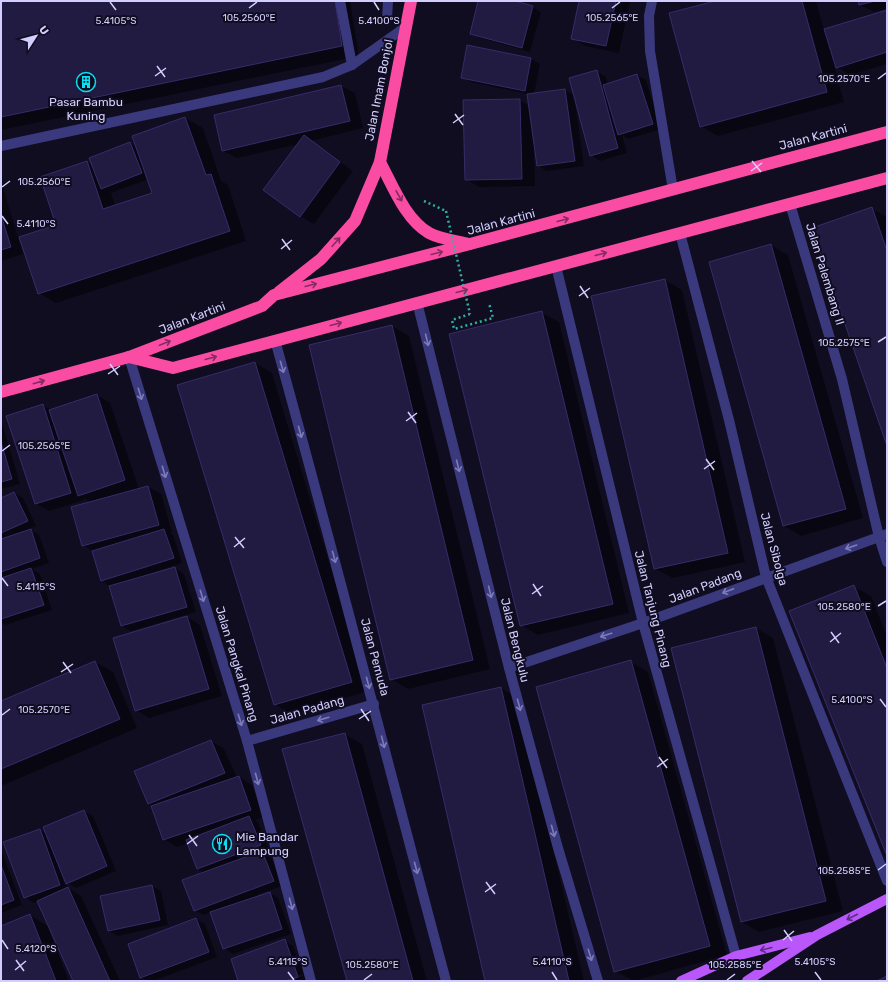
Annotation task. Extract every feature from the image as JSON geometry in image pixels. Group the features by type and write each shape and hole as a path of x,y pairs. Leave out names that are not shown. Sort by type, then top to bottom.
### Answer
{"highway":[{"name":"Jalan Imam Bonjol","path":"274,295 321,259 355,221 380,162 411,1"},
{"name":"Jalan Kartini","path":"1,392 129,357 262,306 274,295 887,132"},
{"path":"380,162 406,208 416,222 430,234 470,244"},
{"name":"Jalan Kartini","path":"129,357 173,368 887,178"}],"main road":[{"path":"747,981 817,935 887,899"},
{"path":"681,981 736,956 817,935"}],"street":[{"path":"340,1 352,65"},
{"path":"387,19 388,1"},
{"path":"652,1 649,16 650,51 673,190"},
{"path":"1,146 323,77 352,65 406,26"},
{"name":"Jalan Palembang II","path":"790,204 842,379 883,535 887,562"},
{"name":"Jalan Sibolga","path":"680,233 729,420 766,577 887,881"},
{"name":"Jalan Tanjung Pinang","path":"556,266 643,623 736,956"},
{"name":"Jalan Bengkulu","path":"417,302 509,668 558,848 598,981"},
{"name":"Jalan Pemuda","path":"275,340 374,704 400,810 446,981"},
{"name":"Jalan Pangkal Pinang","path":"129,357 247,741 311,981"},
{"name":"Jalan Padang","path":"509,668 643,623 883,535"},
{"name":"Jalan Padang","path":"247,741 374,704"}],"path":[{"path":"423,200 446,211 470,314 452,320 454,329 493,318"}],"building":[{"name":"Pasar Bambu Kuning","path":"1,1 335,1 342,46 1,117"},
{"path":"478,1 515,1 533,6 522,48 470,34"},
{"path":"579,1 616,1 606,46 571,39"},
{"path":"715,1 802,1 827,92 700,127 669,13"},
{"path":"858,1 875,1 859,5"},
{"path":"887,10 887,52 836,68 824,29"},
{"path":"467,45 531,58 525,91 461,78"},
{"path":"597,70 618,148 590,156 569,78"},
{"path":"637,74 653,124 618,135 603,85"},
{"path":"341,85 350,121 222,151 214,115"},
{"path":"565,89 575,161 537,166 527,94"},
{"path":"520,99 522,179 465,180 463,100"},
{"path":"185,117 206,175 211,174 230,231 38,294 19,237 56,225 40,177 87,161 103,209 152,193 132,136"},
{"path":"304,135 340,162 300,217 263,190"},
{"path":"130,142 142,173 101,189 89,158"},
{"path":"872,207 887,251 887,446 812,228"},
{"path":"1,215 11,247 1,250"},
{"path":"771,244 846,509 783,526 709,262"},
{"path":"665,279 728,553 654,569 591,296"},
{"path":"542,311 613,604 520,626 449,334"},
{"path":"392,325 473,660 390,680 309,345"},
{"path":"255,362 352,682 274,705 177,385"},
{"path":"97,394 125,480 78,496 49,410"},
{"path":"43,404 71,493 35,504 6,416"},
{"path":"1,442 12,479 1,482"},
{"path":"148,486 159,525 82,546 71,507"},
{"path":"14,492 28,521 1,533 1,498"},
{"path":"31,529 40,558 1,572 1,539"},
{"path":"164,529 174,558 101,581 92,551"},
{"path":"175,567 187,607 121,626 109,586"},
{"path":"31,568 44,605 1,619 1,578"},
{"path":"854,585 887,668 887,856 789,611"},
{"path":"187,616 209,689 135,711 113,638"},
{"path":"756,627 826,901 741,922 671,648"},
{"path":"631,660 710,946 614,972 536,687"},
{"path":"95,661 120,719 1,769 1,701"},
{"path":"501,687 569,981 485,981 422,705"},
{"path":"345,733 413,981 347,981 282,749"},
{"path":"211,740 225,773 148,804 134,771"},
{"path":"239,776 251,810 163,840 151,806"},
{"path":"84,810 107,866 66,884 43,827"},
{"path":"249,816 261,845 197,869 186,840"},
{"path":"40,829 60,885 24,898 3,842"},
{"path":"262,851 274,881 194,911 182,880"},
{"path":"1,865 14,900 1,905"},
{"path":"152,885 160,920 108,931 100,896"},
{"path":"68,887 110,981 73,981 37,901"},
{"path":"270,892 282,929 223,949 210,912"},
{"path":"30,914 56,981 1,981 1,926"},
{"path":"196,918 209,952 140,978 128,944"},
{"path":"285,939 298,977 286,981 238,981 231,959"},
{"path":"887,976 887,981 877,981"}],"place":[{"name":"Pasar Bambu Kuning","path":"86,82"},
{"name":"Mie Bandar Lampung","path":"222,844"}]}
